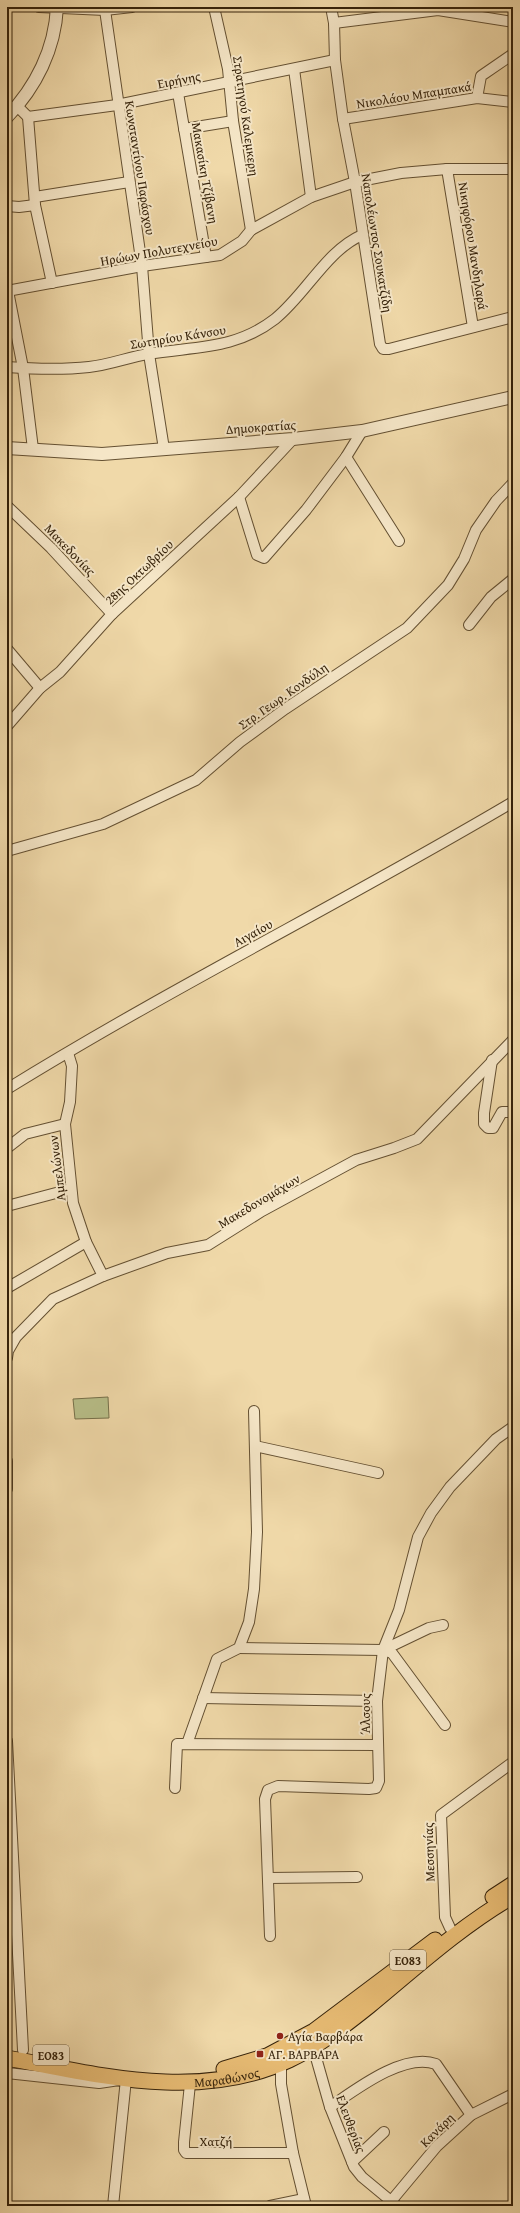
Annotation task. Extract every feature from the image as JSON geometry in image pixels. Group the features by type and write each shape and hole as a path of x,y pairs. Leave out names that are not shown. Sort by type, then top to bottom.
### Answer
{"main road":[{"name":"Μαραθώνος","path":"7,2058 126,2079 190,2084 239,2076 282,2063 308,2042 321,2026 450,1928 513,1884"},
{"name":"Μαραθώνος","path":"7,2047 111,2067 145,2071 190,2073 216,2071 248,2063 308,2042 348,2023 471,1924 513,1896"}],"street":[{"path":"38,7 105,10 132,7"},
{"name":"Στρατηγού Καλεμκερη","path":"214,7 228,69 228,83 233,121 251,230"},
{"name":"Ναπολέωντος Σουκατζίδη","path":"331,7 334,23 334,60 355,182 380,344 383,349 513,318"},
{"path":"7,117 17,106 41,70 56,23 57,8"},
{"path":"334,23 437,8 513,22"},
{"name":"Κωνσταντίνου Παράσχου","path":"105,10 117,105 142,266 149,354 164,449"},
{"path":"477,98 480,76 513,54"},
{"name":"Ειρήνης","path":"28,117 117,105 334,60"},
{"path":"294,69 311,197"},
{"name":"Μακασίκη Τζίβανη","path":"178,93 206,257"},
{"name":"Νικολάου Μπαμπακά","path":"343,119 477,98 513,102"},
{"path":"17,106 28,117 35,201 52,283"},
{"path":"184,129 233,121"},
{"name":"Ηρώων Πολυτεχνείου","path":"7,291 142,266 220,255 230,251 242,241 251,230 311,197 355,182 401,173 447,169 513,169"},
{"name":"Νικηφόρου Μανδηλαρά","path":"447,169 473,327"},
{"path":"7,206 19,207 35,201 129,182"},
{"name":"Σωτηρίου Κάνσου","path":"7,367 90,367 149,354 186,351 228,344 258,332 277,317 346,243 362,235"},
{"path":"7,291 23,368 33,449"},
{"name":"Δημοκρατίας","path":"7,448 102,454 218,444 293,440 362,431 513,397"},
{"path":"239,496 257,555 264,558 306,510 346,456 362,431"},
{"name":"28ης Οκτωβρίου","path":"7,726 40,688 60,672 112,614 239,496 293,440"},
{"path":"346,456 399,541"},
{"name":"Στρ. Γεωρ. Κονδύλη","path":"7,851 103,824 196,780 240,742 285,709 407,628 448,585 464,559 476,530 496,501 513,483"},
{"name":"Μακεδονίας","path":"7,506 51,548 112,614"},
{"path":"469,624 490,597 513,579"},
{"path":"7,649 40,688"},
{"name":"Αιγαίου","path":"7,1089 162,998 459,834 513,802"},
{"name":"Μακεδονομάχων","path":"7,1358 8,1351 16,1337 53,1299 103,1276 167,1253 208,1245 262,1211 356,1160 410,1143 417,1139 448,1109 492,1059 513,1040"},
{"name":"Αμπελώνων","path":"68,1053 72,1066 72,1073 70,1102 65,1124 73,1203 86,1242 103,1276"},
{"path":"492,1059 484,1113 484,1124 488,1128 493,1128 502,1112 513,1112"},
{"path":"7,1148 25,1134 65,1124"},
{"path":"7,1206 71,1189"},
{"path":"7,1288 86,1242"},
{"path":"239,1648 249,1622 254,1589 257,1532 254,1485 254,1411"},
{"name":"Άλσους","path":"270,1936 265,1799 268,1790 278,1786 376,1788 379,1781 377,1701 382,1650 407,1584 418,1537 431,1513 450,1487 496,1439 511,1433"},
{"path":"255,1446 378,1472"},
{"path":"7,1461 7,1490"},
{"path":"382,1650 429,1628 443,1625"},
{"path":"187,1744 217,1659 239,1648 382,1650 392,1653 445,1725"},
{"path":"203,1698 377,1701"},
{"path":"7,1741 23,2050"},
{"path":"175,1788 177,1744 378,1745"},
{"name":"Μεσσηνίας","path":"450,1928 445,1917 441,1815 513,1762"},
{"path":"269,1878 357,1877"},
{"name":"Ελευθερίας","path":"308,2042 330,2107 352,2162 362,2177 394,2203"},
{"path":"330,2107 387,2071 426,2061 436,2064 471,2115"},
{"path":"270,2206 305,2202 293,2153 281,2084 282,2063"},
{"path":"7,2073 99,2083 126,2079 113,2206"},
{"name":"Χατζή","path":"190,2084 184,2142 184,2150 186,2152 293,2153"},
{"name":"Κανάρη","path":"394,2203 437,2146 471,2115 513,2094"},
{"path":"352,2162 384,2132"}],"green space":[{"path":"108,1397 109,1418 75,1419 73,1399"}],"place":[{"name":"Αγία Βαρβάρα","path":"280,2036"},
{"name":"ΑΓ. ΒΑΡΒΑΡΑ","path":"260,2054"}]}
